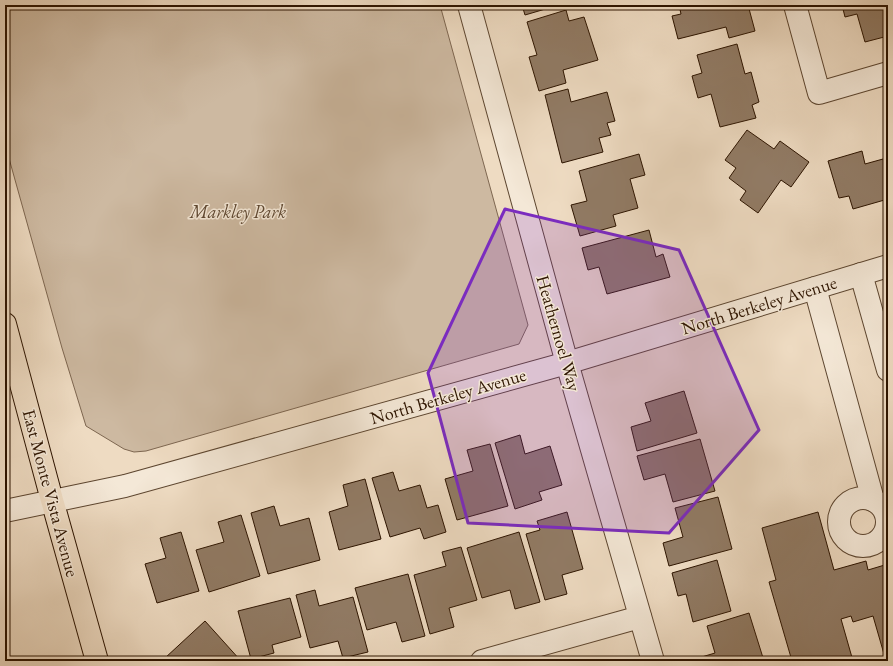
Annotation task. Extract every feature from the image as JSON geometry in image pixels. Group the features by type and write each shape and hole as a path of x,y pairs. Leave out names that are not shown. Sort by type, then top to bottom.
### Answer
{"main road":[{"name":"East Monte Vista Avenue","path":"5,324 97,661"}],"street":[{"name":"Heathernoel Way","path":"469,5 567,363 653,661"},
{"path":"795,5 819,93 888,73"},
{"name":"North Berkeley Avenue","path":"5,510 125,486 567,363 888,266"},
{"path":"861,274 886,356"},
{"path":"815,288 873,500"},
{"path":"482,661 640,617"}],"highlighted area":[{"path":"505,209 679,250 759,430 669,533 468,523 428,373"}],"green space":[{"name":"Markley Park","path":"5,5 440,5 528,325 519,344 146,451 134,452 124,449 86,426 62,348 5,144"}],"building":[{"path":"522,5 559,5 525,15"},
{"path":"679,5 748,5 755,31 729,38 726,27 678,39 672,16 681,14"},
{"path":"842,5 888,5 888,36 865,42 857,14 845,17"},
{"path":"566,10 569,21 584,17 598,60 563,70 566,83 539,91 529,57 537,55 527,22"},
{"path":"737,44 745,74 751,72 759,102 752,105 756,118 720,127 711,94 698,98 692,76 702,73 697,55"},
{"path":"568,89 571,102 607,92 615,121 607,123 611,135 599,138 603,152 562,163 545,95"},
{"path":"747,130 774,149 780,141 809,162 791,187 781,180 758,213 740,200 746,191 729,178 736,168 725,160"},
{"path":"862,151 865,164 883,159 888,176 888,199 853,209 849,196 839,198 828,161"},
{"path":"639,154 645,175 630,179 638,208 613,215 616,226 580,236 571,205 587,201 579,171"},
{"path":"649,230 656,257 663,254 670,277 607,294 599,267 588,270 582,248"},
{"path":"684,391 697,433 637,451 631,427 651,421 645,403"},
{"path":"520,435 525,454 550,446 562,485 539,492 542,500 515,509 495,443"},
{"path":"700,439 715,491 673,502 665,474 644,480 637,456"},
{"path":"490,444 508,506 457,520 445,479 473,471 467,450"},
{"path":"393,472 399,491 420,485 427,508 438,505 446,532 424,539 420,528 390,537 372,478"},
{"path":"365,479 381,539 339,550 329,512 348,506 343,485"},
{"path":"718,497 732,549 669,566 663,543 683,537 675,508"},
{"path":"274,506 280,526 309,518 320,560 268,574 251,513"},
{"path":"567,512 583,569 562,575 567,594 545,600 526,534 540,530 537,521"},
{"path":"818,512 834,570 866,561 868,570 888,564 888,661 886,661 873,616 853,622 851,616 841,619 853,661 792,661 769,582 776,580 762,528"},
{"path":"241,515 260,576 209,592 196,550 224,542 218,522"},
{"path":"181,532 199,591 157,603 145,564 166,558 160,538"},
{"path":"519,532 540,602 515,609 510,590 482,598 467,548"},
{"path":"461,547 477,600 449,608 454,627 430,634 414,575 446,566 442,552"},
{"path":"717,560 731,611 693,622 686,594 678,596 672,573"},
{"path":"408,574 425,636 402,642 396,622 367,630 355,588"},
{"path":"315,590 319,606 353,597 368,652 343,658 338,641 310,648 296,595"},
{"path":"290,598 301,637 272,645 274,653 251,659 238,611"},
{"path":"749,613 764,661 696,661 695,659 715,653 707,626"},
{"path":"205,621 241,661 168,661 165,658"}]}
